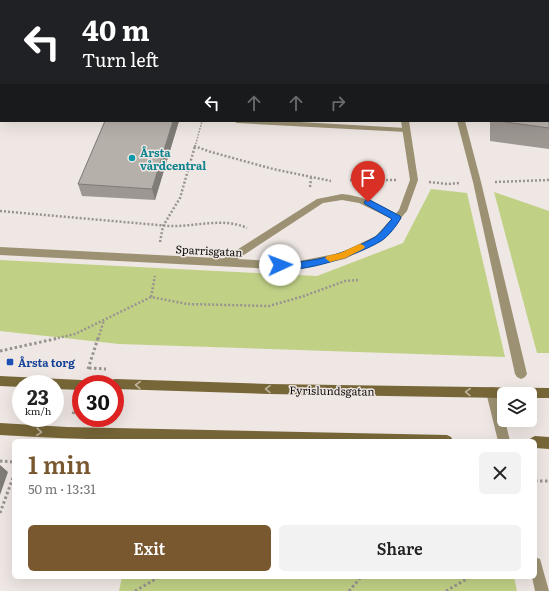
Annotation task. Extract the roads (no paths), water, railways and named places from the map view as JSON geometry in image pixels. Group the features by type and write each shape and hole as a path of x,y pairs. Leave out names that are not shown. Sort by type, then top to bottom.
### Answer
{"main road":[{"path":"0,381 72,385"},
{"name":"Fyrislundsgatan","path":"124,384 269,389 549,393"},
{"path":"0,429 67,433 352,439"},
{"path":"537,442 549,443"}],"street":[{"path":"279,122 406,125"},
{"path":"461,122 477,182 521,374"},
{"name":"Sparrisgatan","path":"0,251 294,266 342,256 379,238 403,211 414,180 406,125"},
{"path":"224,263 320,201 333,197 357,198 397,218"},
{"path":"492,392 504,439"},
{"path":"537,572 542,591"}],"place":[{"name":"Årsta vårdcentral","path":"132,158"},
{"name":"Årsta torg","path":"10,362"}]}
